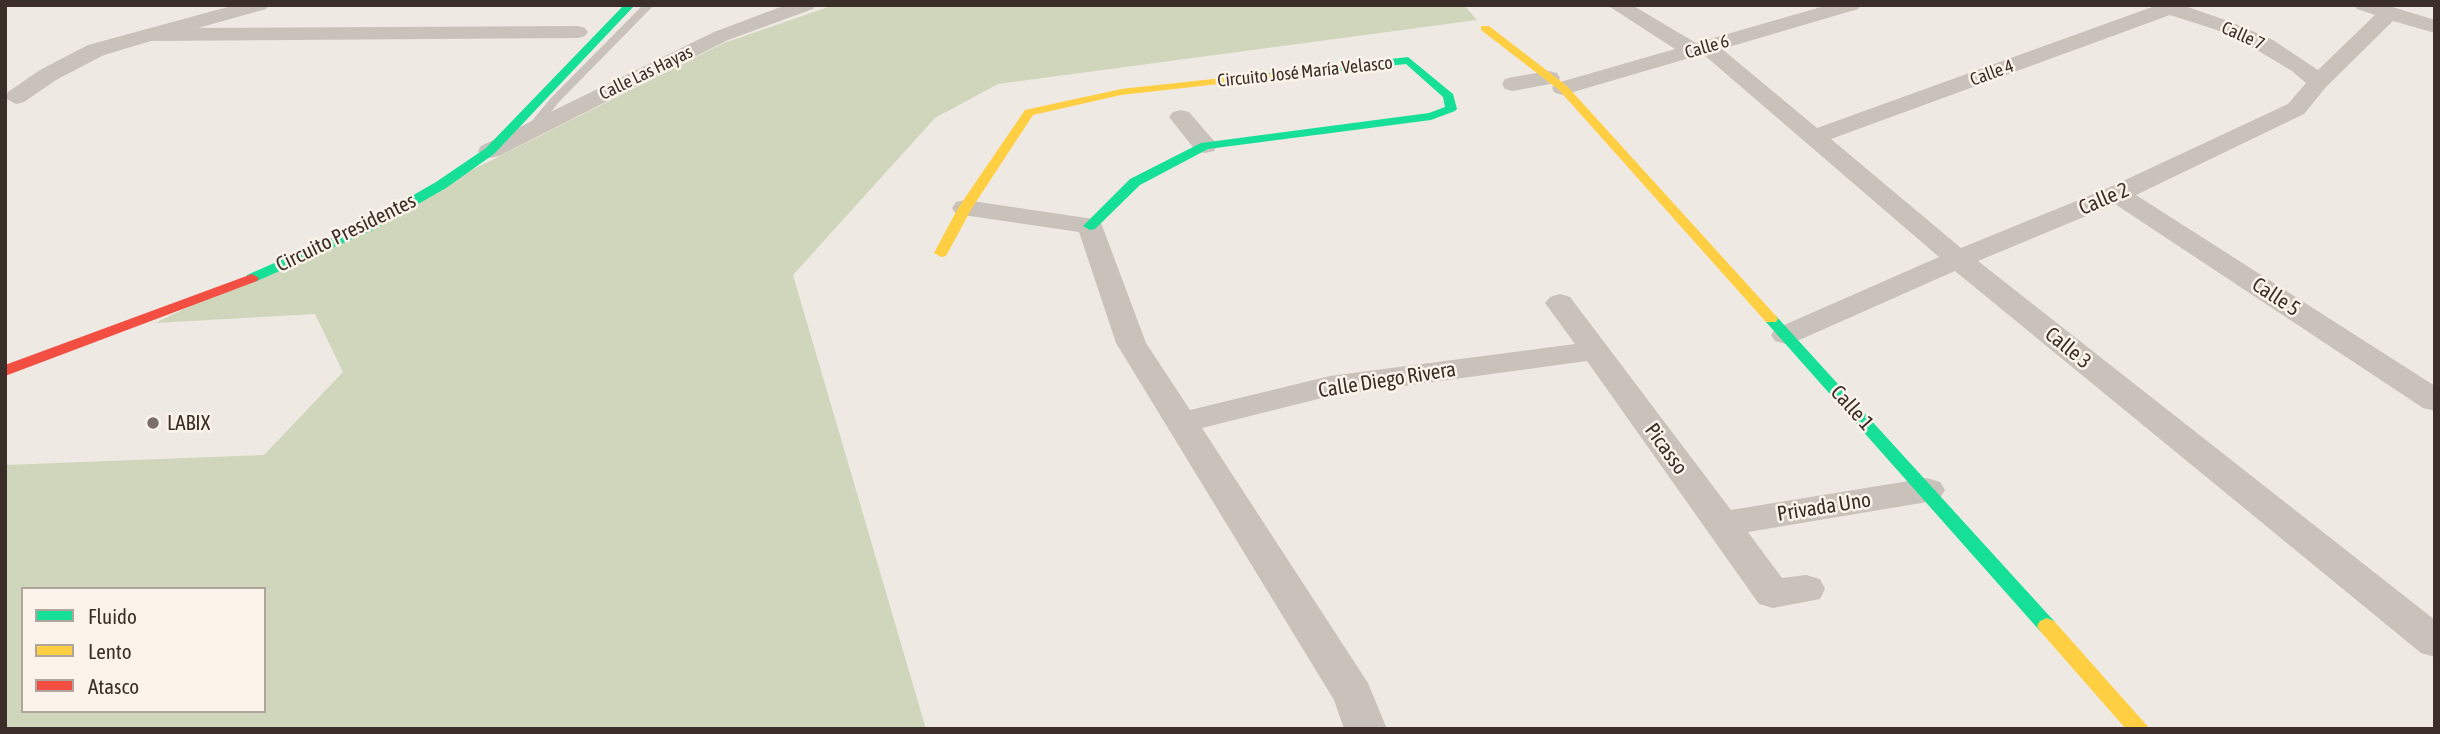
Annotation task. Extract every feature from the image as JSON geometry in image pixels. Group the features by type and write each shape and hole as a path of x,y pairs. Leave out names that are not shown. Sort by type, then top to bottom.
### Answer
{"street":[{"path":"16,97 48,75 96,50 260,5"},
{"name":"Circuito Presidentes","path":"5,371 236,285 368,226 441,185 490,151 630,5"},
{"name":"Calle Las Hayas","path":"490,151 721,36 806,5"},
{"name":"Calle 3","path":"1617,5 1701,49 1814,137 1958,259 2435,642"},
{"name":"Calle 6","path":"1513,84 1556,83 1701,49 1851,5"},
{"path":"2364,5 2435,27"},
{"name":"Calle 7","path":"2165,7 2224,26 2265,45 2300,66 2318,82"},
{"name":"Calle 4","path":"1814,137 2165,7"},
{"name":"Calle 2","path":"1786,335 1958,259 2117,194 2296,109 2318,82 2389,13"},
{"path":"147,35 583,27"},
{"path":"558,50 583,27"},
{"name":"Calle 1","path":"1485,29 1556,83 1927,490 2139,729"},
{"name":"Circuito José María Velasco","path":"965,208 1029,112 1121,92 1408,60 1449,96 1451,109 1431,116 1205,146 1135,182 1090,226"},
{"path":"1181,117 1205,146"},
{"name":"Calle 5","path":"2117,194 2435,401"},
{"path":"942,253 965,208 1090,226 1130,343 1353,695 1366,729"},
{"name":"Picasso","path":"1560,303 1721,524 1789,592"},
{"name":"Calle Diego Rivera","path":"1181,423 1330,386 1595,351"},
{"name":"Privada Uno","path":"1721,524 1927,490"}],"lane":[{"path":"528,133 554,101 649,5"}],"green space":[{"path":"834,5 1464,5 1477,20 998,84 935,118 793,275 926,729 5,729 5,465 264,455 343,372 315,314 155,323 488,162 724,43"}],"traffic: fast":[{"path":"252,278 368,227 441,185 490,151 630,5"},
{"path":"1090,226 1135,182 1205,146 1431,116 1451,109 1449,96 1408,60 1268,76"},
{"path":"1771,319 2047,626"}],"traffic: slow":[{"path":"1485,28 1563,88 1771,319"},
{"path":"941,253 965,208 1029,112 1121,92 1268,76"},
{"path":"2047,626 2139,729"}],"traffic: jam":[{"path":"5,371 252,278"}],"place":[{"name":"LABIX","path":"153,423"}]}
